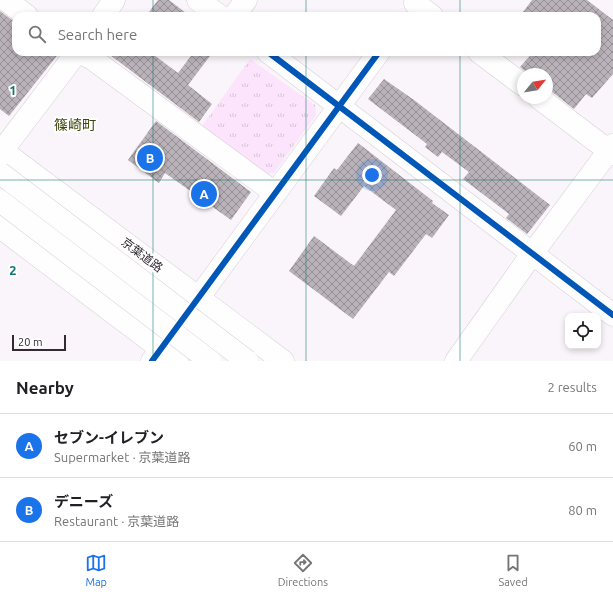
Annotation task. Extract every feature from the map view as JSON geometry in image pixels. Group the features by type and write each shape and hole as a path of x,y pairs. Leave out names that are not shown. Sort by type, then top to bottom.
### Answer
{"main road":[{"path":"6,0 22,12"},
{"path":"106,12 114,0"},
{"path":"198,0 214,12"},
{"path":"237,12 246,0"},
{"path":"1,150 75,56"},
{"path":"87,56 275,193"},
{"path":"273,56 613,315"},
{"path":"0,227 163,357 198,297 376,56"},
{"path":"484,56 517,80"},
{"path":"456,361 532,254 612,150 548,104"},
{"name":"京葉道路","path":"1,150 282,361"},
{"name":"京葉道路","path":"0,173 247,361"},
{"path":"0,201 210,361"}],"green space":[{"path":"250,59 315,105 316,115 274,173 264,174 202,126"}],"building":[{"path":"158,0 169,0 185,12 149,12"},
{"path":"532,0 587,0 613,20 613,74 592,98 586,94 574,109 553,93 553,68 520,67 530,56 601,56 601,12 523,12"},
{"path":"0,11 12,20 12,56 57,56 9,116 0,109"},
{"path":"111,56 155,56 178,73 191,56 210,56 188,85 212,104 199,122"},
{"path":"384,79 414,100 550,205 527,234 506,218 509,214 463,179 469,172 442,152 438,157 425,147 427,144 368,99"},
{"path":"156,121 251,192 231,220 165,173 159,183 128,160"},
{"path":"358,143 449,215 432,238 426,234 394,276 389,272 353,319 289,271 314,236 354,266 396,210 364,186 341,216 314,196 334,168 337,170"}],"cycle path":[{"path":"273,56 613,315"},
{"path":"152,361 376,56"}],"place":[{"name":"デニーズ","path":"150,158"},
{"name":"セブン-イレブン","path":"204,194"}],"district":[{"name":"篠崎町","path":"75,125"}]}
